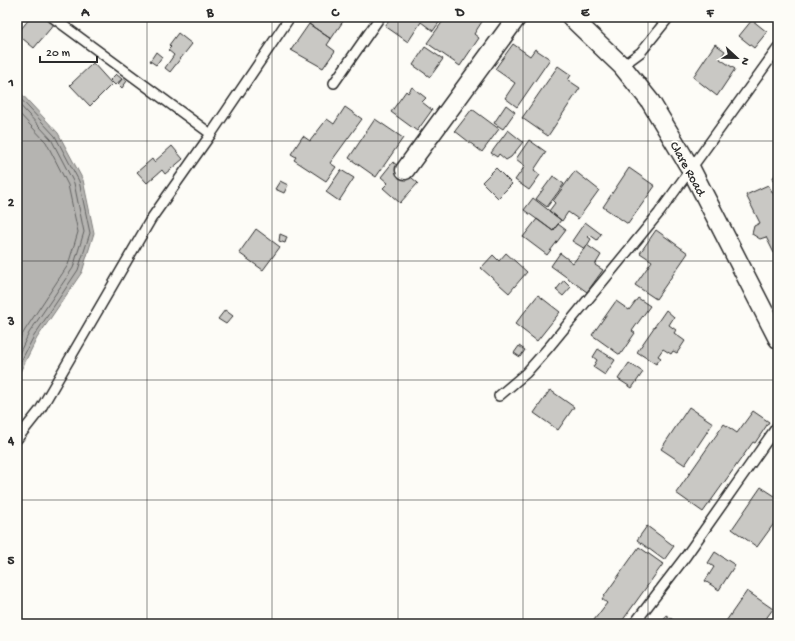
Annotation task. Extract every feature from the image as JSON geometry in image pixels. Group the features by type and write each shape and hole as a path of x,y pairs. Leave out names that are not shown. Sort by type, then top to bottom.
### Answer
{"street":[{"path":"405,170 517,17"},
{"name":"Clare Road","path":"571,17 622,66 650,100 692,171 777,330"}],"lane":[{"path":"52,17 211,134"},
{"path":"17,439 40,410 151,219 211,134 290,17"},
{"path":"334,83 380,17"},
{"path":"622,66 641,52 669,17"},
{"path":"499,396 526,373 549,347 659,213 692,171 778,48"},
{"path":"634,624 686,556 778,425"}],"water":[{"path":"17,89 58,133 83,180 94,233 82,272 37,338 17,378"}],"building":[{"path":"29,17 47,17 55,23 34,48 17,34 30,18"},
{"path":"305,17 346,17 331,39 309,24 311,21"},
{"path":"392,17 443,17 433,31 421,22 408,42 385,26"},
{"path":"446,17 485,17 474,34 479,38 460,66 427,43"},
{"path":"752,20 767,32 754,48 739,36"},
{"path":"309,24 331,39 327,45 335,51 323,68 291,50"},
{"path":"178,33 192,44 170,72 165,68 174,55 168,50 171,47 169,45"},
{"path":"513,44 530,56 535,49 550,59 517,107 505,98 515,83 495,69"},
{"path":"715,44 725,51 720,59 735,69 717,96 693,77"},
{"path":"425,47 443,59 430,77 413,65"},
{"path":"156,52 162,57 156,65 150,61"},
{"path":"93,63 112,84 90,106 70,85"},
{"path":"558,66 571,75 568,80 580,88 548,136 522,118"},
{"path":"116,74 122,79 115,85 110,80"},
{"path":"123,78 127,81 122,88 118,84"},
{"path":"412,87 426,98 422,102 432,110 417,131 391,112 406,91 408,93"},
{"path":"506,105 515,112 503,129 494,123"},
{"path":"345,107 362,119 330,163 336,167 326,181 294,160 296,157 291,154 303,136 310,141 327,119 334,124"},
{"path":"472,109 499,129 482,152 455,131"},
{"path":"375,119 403,138 376,177 349,158"},
{"path":"508,130 523,142 511,157 506,160 499,154 497,157 491,153"},
{"path":"529,140 546,152 534,170 540,175 529,190 515,180 525,166 516,159"},
{"path":"172,146 183,159 165,174 162,170 147,183 137,172 152,159 154,162"},
{"path":"393,162 418,183 400,203 383,188 388,183 381,177"},
{"path":"496,168 512,184 498,198 482,182"},
{"path":"629,168 655,186 628,224 603,207"},
{"path":"341,170 354,178 339,201 326,192"},
{"path":"575,171 599,190 578,219 568,212 562,221 549,211 555,203 553,201"},
{"path":"778,171 778,183 772,179"},
{"path":"553,176 564,184 547,207 536,199"},
{"path":"280,181 288,185 284,193 275,189"},
{"path":"768,185 778,201 778,255 776,252 774,253 766,237 760,239 752,234 754,226 760,223 746,195"},
{"path":"533,198 561,220 553,231 524,210"},
{"path":"537,219 553,231 558,224 566,230 547,255 523,237"},
{"path":"585,222 601,234 597,240 590,235 588,237 591,239 585,249 572,241"},
{"path":"256,229 280,247 263,270 239,253"},
{"path":"656,230 688,253 656,299 635,285 652,261 640,253"},
{"path":"280,234 287,237 285,243 279,241"},
{"path":"587,245 601,255 595,265 603,270 587,292 551,266 560,253 573,263"},
{"path":"506,253 527,272 509,293 481,268 493,255 499,261"},
{"path":"564,280 571,287 563,296 556,290"},
{"path":"538,295 560,312 537,341 515,324"},
{"path":"638,298 650,306 632,331 635,333 620,355 592,335 616,301 629,310"},
{"path":"225,310 233,316 226,324 218,319"},
{"path":"666,310 674,317 669,325 676,330 674,333 685,341 677,353 673,351 671,354 663,349 658,356 661,358 656,364 637,352"},
{"path":"519,346 525,350 520,357 514,353"},
{"path":"598,349 615,360 605,375 593,367 597,360 593,357"},
{"path":"629,363 643,372 632,388 618,379"},
{"path":"550,390 574,407 558,430 534,413"},
{"path":"689,407 713,423 685,465 661,449"},
{"path":"753,411 769,422 703,512 676,493 724,424 737,433"},
{"path":"761,487 778,498 778,518 757,547 732,529"},
{"path":"647,526 674,546 664,560 637,540"},
{"path":"639,547 663,564 620,624 591,624 607,603 602,599"},
{"path":"715,552 735,565 719,590 705,581 714,567 708,563"},
{"path":"747,591 773,609 762,624 724,624"},
{"path":"666,615 679,624 661,624"}]}
